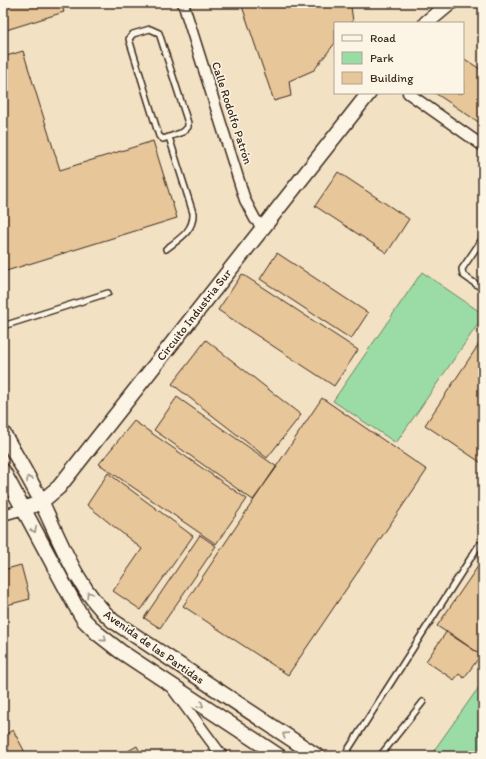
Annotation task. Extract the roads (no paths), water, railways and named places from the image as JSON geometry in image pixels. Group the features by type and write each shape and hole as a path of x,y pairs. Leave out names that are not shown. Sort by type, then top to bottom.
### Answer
{"main road":[{"path":"427,22 450,3"},
{"name":"Circuito Industria Sur","path":"24,509 41,502 59,487 368,94"},
{"name":"Avenida de las Partidas","path":"3,433 41,502 65,553 100,610 113,621 317,756"},
{"name":"Avenida de las Partidas","path":"3,471 64,587 84,620 109,643 279,756"}],"street":[{"name":"Calle Rodolfo Patrón","path":"183,3 246,200 255,219 262,228"},
{"path":"409,94 483,146"},
{"name":"Circuito Industria Sur","path":"3,515 24,509"},
{"path":"169,683 222,756"}],"lane":[{"path":"150,29 158,33 188,123 188,126 183,132 169,137 161,138 159,136 130,43 130,37 140,31 150,29"},
{"path":"166,249 190,230 194,221 193,213 169,137"},
{"path":"483,238 462,269 462,273 463,276 480,287 483,286"},
{"path":"3,326 108,293"},
{"path":"344,756 479,545"},
{"path":"380,756 423,702"}]}
